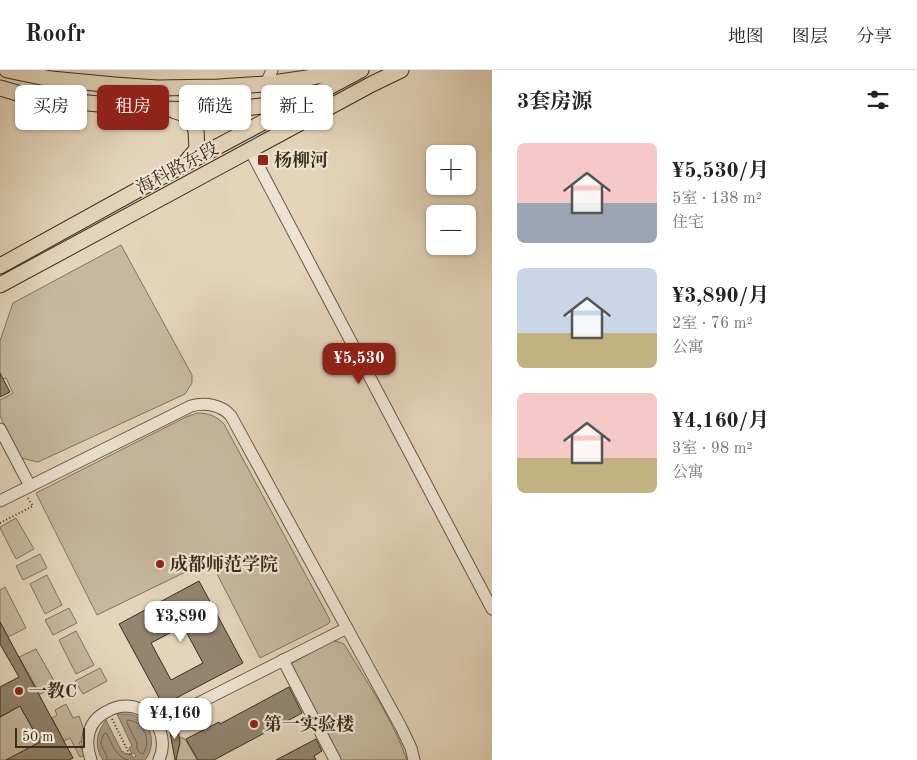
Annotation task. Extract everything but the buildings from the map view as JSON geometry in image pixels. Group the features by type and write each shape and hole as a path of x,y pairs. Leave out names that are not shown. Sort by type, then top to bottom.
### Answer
{"main road":[{"path":"7,70 52,74 114,85 157,88 219,87 264,77 313,76 341,70"},
{"name":"海科路东段","path":"332,85 361,70"},
{"path":"333,93 372,84 401,70"},
{"name":"海科路东段","path":"0,285 372,84"},
{"path":"0,88 31,97 146,109 229,110 261,106"},
{"path":"172,109 188,115 196,130 197,150 183,165"},
{"name":"海科路东段","path":"0,266 261,123"}],"street":[{"path":"264,77 272,70"},
{"path":"250,150 492,609"},
{"path":"0,501 191,406 202,404 220,407 228,412 232,416 401,727 414,760"},
{"path":"0,429 27,487"},
{"path":"158,726 173,716 347,628"},
{"path":"283,660 335,760"},
{"path":"91,760 87,748 88,735 93,723 102,714 113,708 126,706 139,709 150,716 158,726 162,737 162,749 159,760"}],"path":[{"path":"0,523 33,506 27,487"},
{"path":"108,711 130,754"}],"shaded area":[{"path":"121,245 192,375 192,383 185,394 38,462 21,458 0,416 0,400 13,393 6,378 0,380 0,341 13,303"},
{"path":"197,413 212,416 224,424 329,618 330,622 328,624 260,658 210,560 97,615 36,493"},
{"path":"16,518 34,549 16,559 0,527"},
{"path":"40,554 47,568 23,580 16,566"},
{"path":"47,575 62,605 45,614 30,584"},
{"path":"5,587 26,628 8,637 0,622 0,590"},
{"path":"69,608 77,623 53,635 45,620"},
{"path":"76,631 94,665 76,674 59,640"},
{"path":"336,641 344,644 370,686 387,715 407,760 339,760 289,665 329,642"},
{"path":"36,649 57,686 40,694 19,657"},
{"path":"100,668 107,681 83,694 75,681"},
{"path":"66,704 73,718 79,716 87,738 79,743 85,755 80,757 70,738 64,741 52,718 57,715 55,710"},
{"path":"20,706 40,742 7,760 0,760 0,717"},
{"path":"179,737 185,739 197,760 175,760 179,748"}],"water":[{"path":"117,714 137,716 147,726 150,732 151,747 145,760 131,760 130,758 128,760 103,760 98,750 97,740 106,720 122,752 128,755 131,754 133,758 136,756 134,753 132,754 129,748 132,746"}],"place":[{"name":"杨柳河","path":"263,160"},
{"name":"成都师范学院","path":"160,564"},
{"name":"一教C","path":"19,691"},
{"name":"第一实验楼","path":"254,724"}]}
